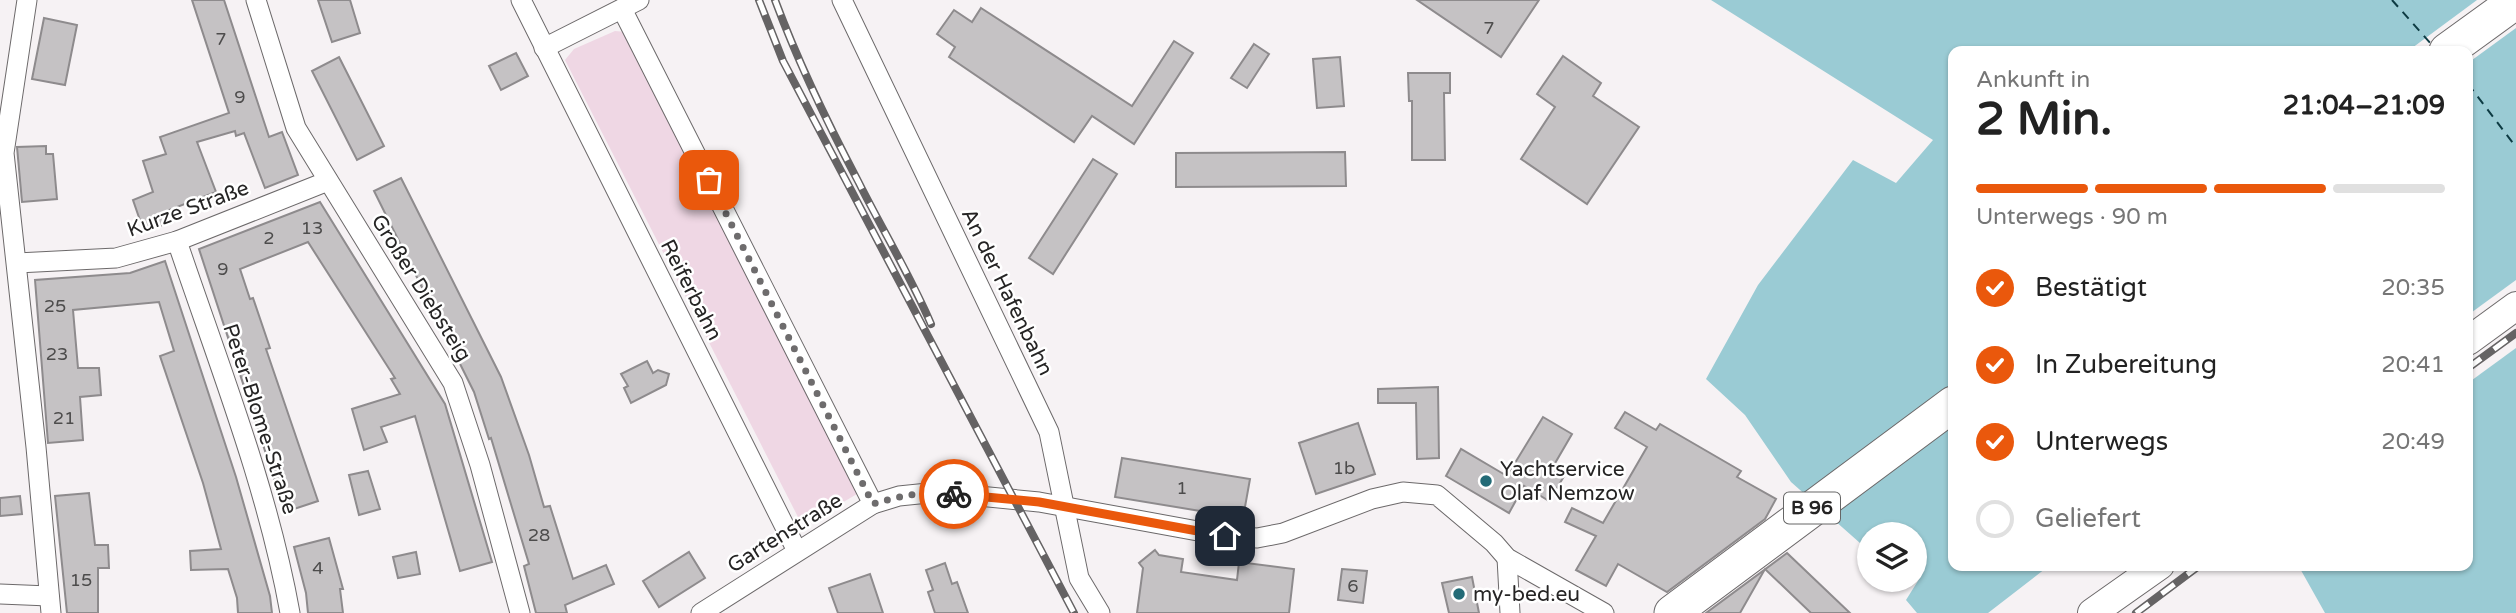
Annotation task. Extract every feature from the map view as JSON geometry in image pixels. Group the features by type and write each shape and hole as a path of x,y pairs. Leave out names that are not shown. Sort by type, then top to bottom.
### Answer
{"highway":[{"path":"2454,46 2516,1"},
{"name":"B 96","path":"1672,613 1948,408"}],"main road":[{"path":"2473,337 2516,306"},
{"path":"2092,613 2152,571"}],"street":[{"path":"0,594 50,604 17,264 2,153 27,0"},
{"name":"Großer Diebsteig","path":"256,0 296,128 453,383 480,466 520,613"},
{"name":"Reiferbahn","path":"521,0 797,551"},
{"name":"An der Hafenbahn","path":"842,0 1049,432 1079,578 1100,613"},
{"path":"544,48 630,4 873,504"},
{"name":"Kurze Straße","path":"17,264 116,258 177,241 328,181"},
{"name":"Peter-Blome-Straße","path":"177,241 261,488 290,613"},
{"name":"Gartenstraße","path":"701,613 873,504 899,496 938,492 1016,499 1225,536 1257,538 1283,533 1372,499 1403,492 1437,495 1494,543 1507,558 1605,613"},
{"path":"1507,558 1510,613"}],"shaded area":[{"path":"615,31 626,32 857,494 818,517 798,517 565,60 574,49"}],"water":[{"path":"1711,0 2516,0 2516,613 2325,613 2301,571 2473,571 2473,46 1948,46 1948,571 2042,571 1988,613 1917,613 1906,600 1911,592 1927,592 1927,522 1857,522 1857,540 1791,482 1745,415 1706,379 1758,285 1853,160 1896,183 1933,140"}],"pier":[{"path":"2477,0 2516,0 2516,28 2473,59 2473,46 2415,46"},
{"path":"2516,280 2516,348 2473,379 2473,311"}],"building":[{"path":"192,0 224,0 269,137 282,132 298,175 265,188 244,133 236,136 235,131 197,142 216,192 169,210 173,221 144,232 133,200 153,192 143,161 166,154 160,137 229,113"},
{"path":"318,0 350,0 360,33 332,42"},
{"path":"1417,0 1539,0 1501,57"},
{"path":"981,8 1132,106 1174,41 1193,53 1134,144 1092,116 1074,142 949,57 955,47 937,34 954,10 972,22"},
{"path":"44,18 77,25 65,85 32,79"},
{"path":"1254,44 1269,54 1247,88 1231,78"},
{"path":"516,53 528,76 501,90 489,66"},
{"path":"1563,56 1601,83 1593,96 1639,127 1587,204 1521,159 1555,107 1537,94"},
{"path":"339,57 384,146 357,160 312,71"},
{"path":"1340,57 1344,106 1317,108 1313,59"},
{"path":"1408,73 1450,73 1450,93 1444,93 1445,160 1412,160 1412,101 1409,101"},
{"path":"46,146 46,154 53,154 57,199 22,202 17,147"},
{"path":"1345,152 1346,186 1176,187 1176,153"},
{"path":"1093,159 1117,174 1053,274 1029,258"},
{"path":"401,178 501,377 544,507 550,506 573,579 606,565 614,584 565,605 567,613 536,613 524,566 529,564 491,438 489,439 474,392 374,191"},
{"path":"320,202 445,404 492,562 460,571 415,416 381,427 387,442 364,450 352,409 400,394 391,379 395,378 308,242 240,269 270,348 266,349 318,501 285,512 199,249"},
{"path":"165,261 236,477 270,596 272,613 238,613 237,598 228,569 191,570 190,551 221,549 203,483 160,356 174,351 159,302 73,310 78,368 99,368 101,395 80,397 83,440 48,443 35,280 130,273"},
{"path":"647,361 653,373 658,370 669,374 666,385 631,403 624,388 628,386 621,374"},
{"path":"1438,387 1439,458 1417,459 1416,403 1378,403 1378,389"},
{"path":"1625,412 1656,430 1660,424 1741,471 1737,477 1776,499 1765,519 1667,592 1618,564 1606,586 1576,570 1596,536 1565,522 1572,508 1603,523 1647,447 1615,428"},
{"path":"1543,417 1572,434 1554,465 1566,473 1549,501 1524,486 1509,513 1446,476 1461,449 1507,476"},
{"path":"1358,423 1375,474 1316,494 1299,443"},
{"path":"1122,458 1250,479 1243,518 1115,497"},
{"path":"368,471 380,509 359,515 349,475"},
{"path":"89,493 95,545 108,545 109,568 98,568 98,613 67,613 55,496"},
{"path":"20,496 22,514 0,516 0,498"},
{"path":"329,538 343,589 340,589 343,613 308,613 306,593 294,547"},
{"path":"1155,550 1159,555 1183,559 1181,572 1237,580 1239,562 1294,569 1289,613 1137,613 1143,568 1139,563"},
{"path":"416,552 420,574 398,578 393,557"},
{"path":"689,552 705,578 659,607 643,581"},
{"path":"1787,553 1850,613 1811,613 1765,569"},
{"path":"945,563 952,584 957,582 968,613 935,613 928,592 933,590 926,570"},
{"path":"1342,569 1367,571 1363,603 1338,600"},
{"path":"1765,570 1740,613 1706,613"},
{"path":"870,574 883,613 838,613 829,588"},
{"path":"1472,577 1479,613 1449,613 1442,583"}],"ferry route":[{"path":"2392,0 2432,45"},
{"path":"2473,91 2516,147"}],"railway":[{"path":"759,0 783,61 1074,613"},
{"path":"775,0 824,114 931,324"},
{"path":"2473,364 2516,333"},
{"path":"2136,613 2192,571"}],"way so far":[{"path":"709,180 873,504 899,496 938,492 954,494"}],"place":[{"name":"Yachtservice Olaf Nemzow","path":"1486,481"},
{"name":"my-bed.eu","path":"1459,594"}],"route":[{"path":"954,494 1039,502 1225,536"}]}
